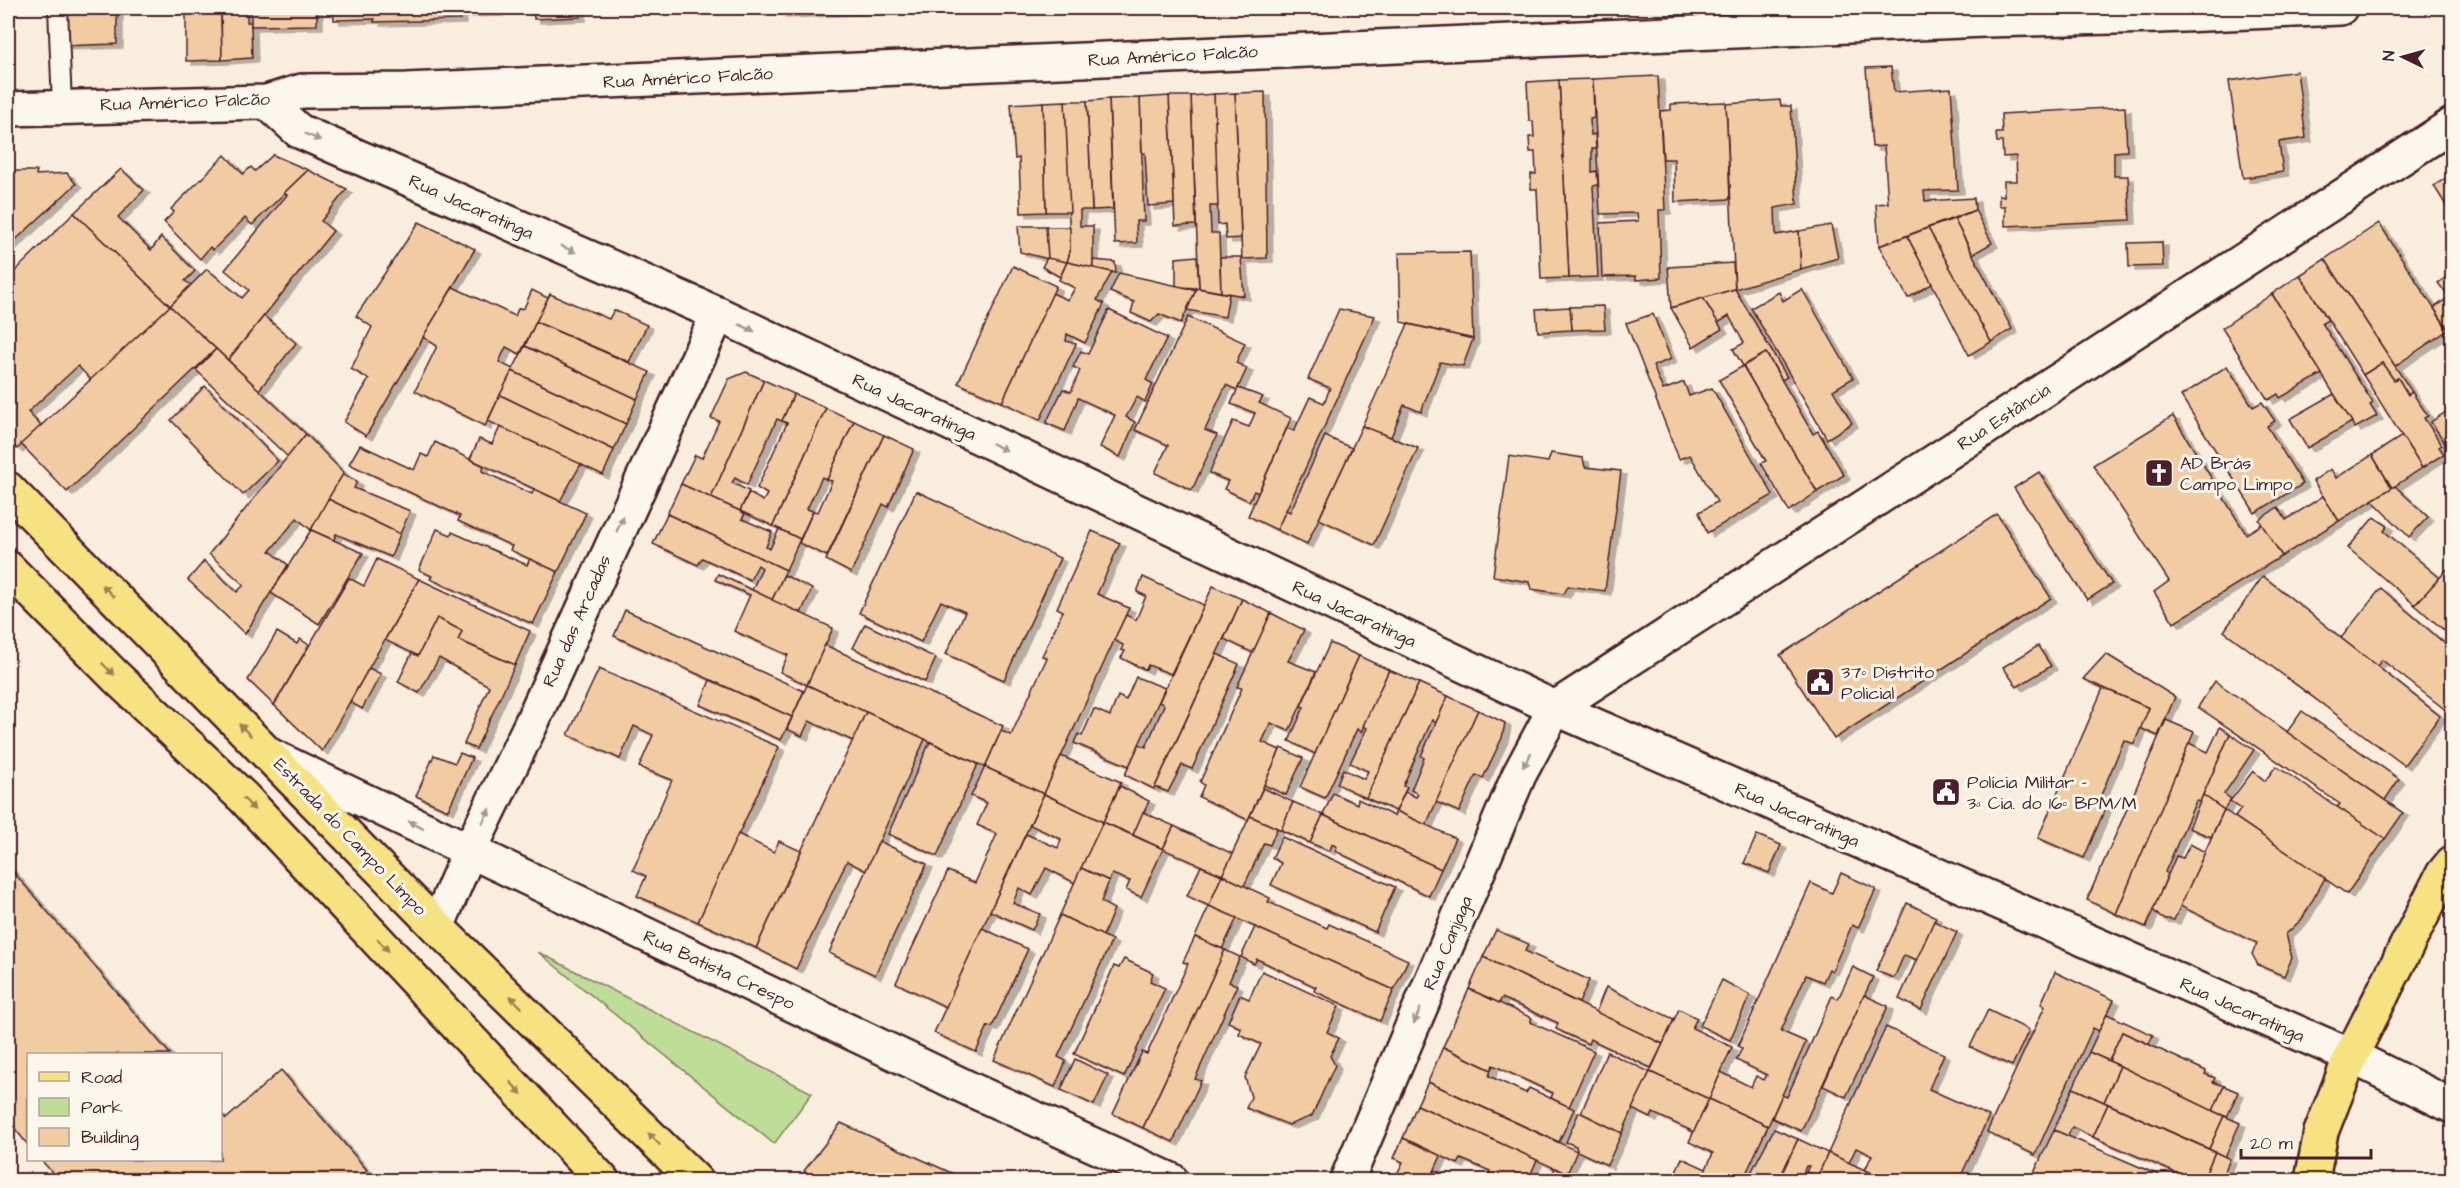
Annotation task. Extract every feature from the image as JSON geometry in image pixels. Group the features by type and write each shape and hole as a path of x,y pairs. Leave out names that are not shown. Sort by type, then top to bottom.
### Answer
{"main road":[{"name":"Estrada do Campo Limpo","path":"8,489 437,927 696,1180"},
{"path":"8,568 116,677 244,798 602,1180"},
{"path":"2312,1180 2321,1132 2351,1056 2444,874 2452,863"}],"street":[{"name":"Rua Américo Falcão","path":"8,109 267,102 302,91 407,90 1984,20 2160,16 2340,8"},
{"name":"Rua Jacaratinga","path":"267,102 299,131 718,314 1555,708 2351,1056 2452,1106"},
{"name":"Rua Estância","path":"1555,708 2452,124"},
{"name":"Rua das Arcadas","path":"437,927 469,852 531,724 718,314"},
{"name":"Rua Canjaga","path":"1347,1180 1519,775 1555,708"},
{"name":"Rua Batista Crespo","path":"270,755 469,852 974,1091 1171,1180"}],"lane":[{"path":"58,8 62,106"}],"green space":[{"path":"538,952 812,1093 774,1144"}],"building":[{"path":"58,8 117,8 117,44 60,46"},
{"path":"221,8 222,60 186,61 186,10"},
{"path":"221,8 247,8 247,22 251,22 252,58 222,60"},
{"path":"251,8 317,8 317,25 251,26"},
{"path":"333,8 497,8 497,12 460,13 460,20 374,22 375,19 334,20"},
{"path":"533,8 580,8 580,17 534,19"},
{"path":"780,8 930,8 780,14"},
{"path":"1891,67 1894,92 1951,88 1958,190 1924,191 1925,201 1974,198 1975,210 1879,246 1876,204 1888,203 1884,146 1872,147 1866,68"},
{"path":"2297,71 2306,138 2279,142 2283,172 2243,178 2229,81"},
{"path":"1658,76 1665,210 1659,210 1661,278 1636,280 1636,276 1602,277 1600,223 1638,221 1637,213 1600,214 1593,79"},
{"path":"1593,79 1594,118 1590,119 1591,135 1595,134 1596,149 1592,149 1592,172 1597,171 1598,185 1593,186 1598,277 1569,278 1559,80"},
{"path":"1559,80 1569,278 1541,279 1537,189 1531,189 1531,174 1536,174 1535,152 1530,152 1529,137 1534,137 1533,121 1529,121 1527,82"},
{"path":"1265,92 1267,258 1242,259 1235,93"},
{"path":"1235,93 1241,238 1226,239 1225,224 1218,225 1214,94"},
{"path":"1214,94 1218,206 1210,206 1211,233 1219,233 1221,292 1199,288 1191,96"},
{"path":"1169,96 1191,96 1196,225 1175,226"},
{"path":"1169,96 1174,204 1148,206 1145,153 1142,153 1140,98"},
{"path":"1140,98 1144,221 1136,221 1137,243 1115,244 1109,99"},
{"path":"1109,99 1113,209 1092,210 1087,101"},
{"path":"1780,100 1781,106 1791,106 1797,204 1775,208 1776,235 1799,231 1801,269 1735,289 1726,104"},
{"path":"1065,101 1087,101 1092,210 1080,210 1080,226 1093,226 1093,268 1067,262 1070,251"},
{"path":"1065,101 1070,212 1046,212 1043,102"},
{"path":"1043,102 1046,212 1021,213 1019,158 1015,159 1011,104"},
{"path":"1726,102 1730,199 1675,202 1674,159 1663,159 1660,111 1671,110 1671,104"},
{"path":"2125,107 2127,151 2114,152 2114,176 2128,176 2130,220 2005,226 2005,206 1999,206 1999,195 2004,196 2004,181 2017,181 2016,156 2003,157 2002,142 1997,142 1996,133 2002,133 2001,114"},
{"path":"225,155 243,174 251,167 255,171 273,155 308,170 252,225 245,218 213,250 210,247 200,259 164,222 174,212 171,209"},
{"path":"121,169 144,190 118,217 151,250 161,237 195,271 185,281 191,285 170,306 74,213"},
{"path":"308,170 347,189 321,221 333,231 228,360 170,306 207,269 242,298 249,290 225,270 287,195 284,193"},
{"path":"8,171 37,171 36,175 67,173 76,184 8,247"},
{"path":"2452,174 2452,215 2434,186"},
{"path":"1975,210 1992,243 1973,254 1954,219"},
{"path":"74,213 170,306 91,380 78,366 28,412 41,426 17,449 8,440 8,278"},
{"path":"1954,219 2012,329 1991,342 1928,228"},
{"path":"419,222 475,249 366,436 344,422 369,379 351,369 372,327 356,316"},
{"path":"2379,223 2448,330 2395,366 2325,259"},
{"path":"1831,225 1838,258 1801,269 1799,231"},
{"path":"1018,226 1047,226 1048,259 1020,252"},
{"path":"1046,227 1070,227 1070,251 1067,262 1048,259"},
{"path":"1928,228 1991,342 1969,355 1907,236"},
{"path":"1907,236 1932,284 1908,298 1879,246"},
{"path":"2162,242 2163,266 2129,267 2128,243"},
{"path":"1470,252 1473,339 1401,322 1399,253"},
{"path":"1197,256 1199,288 1176,287 1176,258"},
{"path":"1220,257 1241,257 1244,296 1221,292"},
{"path":"1047,258 1067,262 1060,277 1042,267"},
{"path":"2325,259 2412,392 2408,395 2398,378 2394,380 2382,363 2363,375 2300,275"},
{"path":"1093,260 1115,262 1116,273 1093,268"},
{"path":"1067,262 1112,272 1097,300 1104,304 1085,343 1067,334 1066,341 1076,344 1040,420 1002,402 1052,293 1068,300 1075,288 1059,280"},
{"path":"1733,263 1735,289 1671,308 1668,267"},
{"path":"1013,266 1056,286 1002,402 958,383"},
{"path":"1119,273 1196,290 1181,323 1159,314 1151,322 1131,313 1134,302 1110,292"},
{"path":"2452,273 2452,335 2434,308 2449,297 2438,283"},
{"path":"2300,275 2328,320 2322,323 2373,403 2370,405 2377,416 2355,428 2272,294"},
{"path":"453,287 515,316 518,309 524,308 532,290 548,298 520,354 506,347 499,362 513,369 485,426 415,391 437,346 423,337"},
{"path":"1197,288 1229,294 1225,317 1187,310"},
{"path":"1735,289 1787,377 1782,380 1766,353 1743,366 1733,349 1744,343 1729,316 1718,323 1703,298"},
{"path":"1802,289 1853,378 1833,390 1852,423 1827,439 1751,308 1779,292 1783,301"},
{"path":"550,294 609,319 614,310 647,325 629,362 536,322"},
{"path":"2272,294 2322,374 2280,398 2278,394 2268,400 2222,328"},
{"path":"1703,298 1722,329 1693,347 1671,308"},
{"path":"170,306 216,349 67,492 21,444"},
{"path":"1603,306 1605,329 1572,330 1570,307"},
{"path":"1570,307 1572,330 1538,332 1536,309"},
{"path":"1339,309 1375,316 1277,530 1248,516 1287,428 1294,431 1310,397 1324,403 1330,388 1308,379"},
{"path":"1109,310 1167,338 1146,380 1153,384 1145,402 1137,397 1126,417 1135,422 1120,457 1100,447 1115,415 1078,398 1065,431 1046,423 1063,389 1071,392 1080,370 1073,367 1081,351 1088,354"},
{"path":"1653,314 1671,359 1653,366 1663,390 1684,382 1689,396 1712,388 1773,495 1707,533 1699,512 1717,502 1690,455 1679,459 1626,323"},
{"path":"264,316 296,343 259,390 228,360"},
{"path":"1188,317 1245,343 1236,363 1247,368 1237,390 1226,385 1205,430 1217,435 1192,490 1155,473 1168,445 1135,430"},
{"path":"536,322 650,372 637,399 525,346"},
{"path":"1408,324 1473,339 1463,366 1440,362 1421,412 1404,405 1391,437 1362,426"},
{"path":"525,346 637,399 626,424 512,371"},
{"path":"216,349 306,434 288,457 196,370"},
{"path":"1766,353 1813,434 1818,431 1844,475 1817,492 1743,366"},
{"path":"2382,363 2394,380 2398,378 2408,395 2412,392 2428,416 2424,418 2442,445 2439,447 2444,454 2422,468 2363,375"},
{"path":"1743,366 1817,492 1789,511 1761,463 1766,461 1719,380"},
{"path":"2227,366 2253,407 2262,402 2275,421 2267,426 2303,484 2255,513 2181,396"},
{"path":"512,371 626,424 614,450 500,395"},
{"path":"746,372 764,380 711,498 681,484 695,455 702,458 719,421 711,418 729,379"},
{"path":"764,380 794,394 782,421 777,419 747,485 735,478 732,483 749,491 740,511 711,498"},
{"path":"205,386 278,461 243,495 171,420"},
{"path":"1238,388 1263,397 1259,403 1291,418 1258,493 1254,491 1249,501 1224,489 1228,481 1209,473 1233,421 1249,427 1255,413 1231,404"},
{"path":"794,394 826,408 773,526 740,511 749,493 763,501 767,494 757,488 787,423 782,421"},
{"path":"2334,394 2352,422 2307,448 2290,419"},
{"path":"500,395 614,450 603,475 488,421"},
{"path":"826,408 854,421 827,480 822,477 807,509 813,511 800,539 773,526"},
{"path":"2452,408 2452,449 2450,450 2431,422"},
{"path":"2173,416 2246,534 2262,524 2282,556 2174,623 2154,592 2169,581 2093,465"},
{"path":"854,421 884,435 827,556 799,543 813,511 818,512 832,481 827,480"},
{"path":"1362,426 1418,448 1374,545 1319,519"},
{"path":"500,427 581,464 560,501 470,459 479,439 492,444"},
{"path":"306,434 344,473 311,530 297,518 270,551 288,565 245,634 188,580 204,561 237,592 244,585 209,554"},
{"path":"884,435 914,449 888,507 883,504 851,573 826,560"},
{"path":"1325,436 1352,448 1307,544 1277,530 1286,510 1290,512"},
{"path":"2402,436 2422,468 2392,488 2372,455"},
{"path":"435,442 484,466 482,471 532,494 534,489 586,513 558,572 510,550 512,546 458,521 460,516 349,464 360,445 414,470 421,454 428,457"},
{"path":"1551,453 1583,458 1585,467 1621,471 1605,591 1568,586 1564,594 1531,589 1529,582 1493,576 1509,456 1548,462"},
{"path":"2372,455 2392,488 2339,521 2313,481 2331,469 2336,478"},
{"path":"2039,472 2112,584 2087,600 2014,488"},
{"path":"343,474 357,481 354,488 410,511 400,534 328,499"},
{"path":"681,484 740,511 745,514 742,519 772,532 766,547 770,549 779,529 800,539 786,570 667,514"},
{"path":"2395,486 2428,517 2409,537 2372,500"},
{"path":"916,491 1060,558 1004,680 946,654 965,612 941,601 921,642 859,613"},
{"path":"2323,496 2339,521 2282,556 2259,520 2278,507 2286,520"},
{"path":"328,499 400,534 391,557 336,534 334,540 311,530"},
{"path":"667,514 786,570 772,600 752,590 762,568 758,565 750,580 702,558 698,565 653,544"},
{"path":"1997,514 2051,598 1834,739 1780,655"},
{"path":"2374,517 2388,526 2384,531 2440,578 2415,605 2348,548"},
{"path":"437,529 451,535 452,532 527,565 530,559 558,572 533,624 430,579 432,576 419,570"},
{"path":"311,530 363,553 319,624 271,593"},
{"path":"1092,531 1120,543 1097,594 1129,608 1044,794 985,767 1001,731 1011,735 1047,658 1042,656 1063,611 1057,608"},
{"path":"377,559 419,579 322,751 274,705 349,578 364,586"},
{"path":"2452,564 2452,637 2415,605"},
{"path":"718,574 833,628 807,685 780,672 788,655 734,631 750,595 715,580"},
{"path":"784,575 812,589 801,613 772,600"},
{"path":"2263,576 2440,716 2404,765 2224,631"},
{"path":"1143,577 1204,605 1171,674 1148,665 1146,670 1121,658 1125,651 1121,650 1123,645 1114,640 1126,615 1136,620 1146,596 1137,592"},
{"path":"419,579 530,631 515,665 458,640 462,631 437,618 418,656 385,640"},
{"path":"1213,586 1242,599 1154,789 1125,775 1139,744 1146,747 1164,705 1159,702"},
{"path":"2381,588 2452,650 2452,715 2382,660 2377,666 2341,638"},
{"path":"1242,599 1271,613 1253,653 1224,639"},
{"path":"625,610 804,691 792,717 614,636"},
{"path":"1271,613 1304,630 1288,661 1316,672 1289,731 1271,723 1262,742 1280,750 1248,820 1199,797 1204,785 1200,782 1242,688 1237,687"},
{"path":"437,618 462,631 458,640 515,665 476,749 464,744 489,686 439,658 419,693 398,682 412,653 418,656"},
{"path":"865,624 936,658 925,682 853,648"},
{"path":"277,632 297,644 300,639 309,645 274,705 248,680"},
{"path":"1330,643 1359,656 1315,754 1289,741 1304,707 1301,706"},
{"path":"825,645 1003,726 985,767 807,685"},
{"path":"2038,646 2051,666 2017,687 2003,667"},
{"path":"1217,654 1239,664 1192,769 1182,765 1168,792 1155,787"},
{"path":"2106,654 2175,697 2158,736 2140,728 2149,708 2083,679"},
{"path":"1359,656 1389,670 1361,732 1357,729 1325,798 1300,787"},
{"path":"369,668 381,674 362,709 350,702"},
{"path":"599,669 779,747 698,922 637,896 646,876 633,870 672,780 639,767 653,735 634,726 620,759 568,735"},
{"path":"1389,670 1419,683 1366,798 1337,784 1343,769 1364,779 1368,771 1350,763 1367,728 1363,726"},
{"path":"1136,677 1165,688 1129,766 1074,743 1078,734 1082,736 1094,709 1110,716 1118,696 1126,700"},
{"path":"710,680 792,717 781,740 700,705"},
{"path":"2215,681 2403,813 2385,839 2337,807 2340,804 2198,707"},
{"path":"1419,683 1448,696 1436,723 1432,720 1403,786 1407,787 1396,811 1366,798"},
{"path":"807,685 866,712 853,741 809,721 802,736 787,729"},
{"path":"2103,688 2149,708 2134,744 2124,740 2099,800 2107,804 2084,858 2038,838"},
{"path":"1448,696 1478,710 1426,825 1396,811 1405,792 1416,797 1418,794 1411,790 1424,758 1421,756"},
{"path":"1478,710 1505,723 1502,738 1483,778 1476,775 1459,812 1436,802"},
{"path":"2302,711 2399,779 2385,800 2287,732"},
{"path":"866,712 925,739 866,871 847,861 796,969 756,948"},
{"path":"2166,720 2194,732 2116,914 2087,900"},
{"path":"2220,727 2230,734 2200,802 2196,801 2165,872 2168,874 2146,927 2116,914 2189,743 2208,752"},
{"path":"2230,734 2254,750 2224,794 2231,799 2224,810 2203,795"},
{"path":"930,742 978,764 937,856 888,834"},
{"path":"1281,748 1303,758 1286,795 1264,785"},
{"path":"460,753 472,758 448,810 416,796 434,755 455,763"},
{"path":"1061,756 1121,782 1103,822 1044,794"},
{"path":"2276,766 2385,839 2347,894 2235,817 2241,809 2230,801 2253,771 2265,781"},
{"path":"985,767 1044,794 946,1007 896,983 948,871 975,883 997,834 977,825 987,803 971,796"},
{"path":"1120,786 1149,801 1133,835 1103,822"},
{"path":"1263,788 1293,802 1281,830 1250,816"},
{"path":"1333,793 1357,804 1358,799 1394,816 1396,811 1455,838 1441,869 1323,815"},
{"path":"1044,794 1103,822 1075,883 1046,868 1032,895 1019,888 1013,903 1040,914 1032,930 990,911 1026,834 1058,848 1061,839 1030,825"},
{"path":"2203,795 2224,810 2211,837 2189,828"},
{"path":"1293,802 1323,815 1310,843 1281,830"},
{"path":"2224,810 2325,878 2302,919 2286,934 2292,958 2284,976 2258,965 2252,954 2257,943 2180,906"},
{"path":"1143,812 1174,826 1163,849 1133,835"},
{"path":"1323,815 1441,869 1429,896 1335,851 1337,847 1332,844 1330,851 1310,843"},
{"path":"1250,816 1277,828 1270,845 1264,843 1244,886 1222,875"},
{"path":"1103,822 1163,849 1141,897 1126,890 1130,881 1112,874 1109,881 1081,868"},
{"path":"1174,826 1233,854 1222,875 1163,849"},
{"path":"738,834 774,852 779,841 801,851 756,948 698,922"},
{"path":"1757,835 1781,845 1769,873 1744,863"},
{"path":"1282,837 1395,887 1375,932 1271,885 1281,863 1272,858"},
{"path":"879,841 927,864 875,975 829,953"},
{"path":"2190,844 2205,852 2174,920 2161,918 2153,910 2176,856 2183,858"},
{"path":"1201,866 1222,875 1209,906 1187,896"},
{"path":"9,867 169,1053 27,1053 27,1144 8,1120"},
{"path":"1081,868 1109,881 1101,902 1114,909 1103,936 1060,915"},
{"path":"1841,873 1876,889 1858,928 1852,925 1832,971 1829,969 1823,982 1806,975 1781,1031 1806,1042 1768,1126 1709,1099 1721,1072 1751,1087 1756,1076 1764,1080 1767,1075 1736,1060 1742,1049 1738,1046 1811,883 1832,893"},
{"path":"1222,875 1270,898 1268,902 1327,928 1329,924 1408,960 1394,990 1209,906"},
{"path":"1907,903 1936,917 1917,960 1904,955 1894,978 1876,971"},
{"path":"1209,906 1237,918 1222,949 1195,937"},
{"path":"1060,915 1112,940 1058,1057 1066,1061 1055,1087 994,1060"},
{"path":"1934,921 1957,932 1921,1010 1899,999"},
{"path":"1255,927 1394,990 1380,1021 1314,991 1316,987 1257,959 1254,964 1241,957"},
{"path":"982,928 1028,949 992,1027 988,1026 976,1052 934,1033"},
{"path":"1496,930 1529,944 1525,951 1589,980 1579,1003 1483,957"},
{"path":"1195,937 1225,950 1143,1128 1113,1114 1142,1052 1147,1054 1188,964 1183,962"},
{"path":"1225,950 1240,957 1229,982 1237,985 1195,1079 1201,1081 1173,1142 1143,1128"},
{"path":"1483,957 1663,1044 1651,1068 1590,1039 1588,1044 1556,1029 1558,1023 1502,998 1499,1003 1469,989"},
{"path":"1124,959 1153,973 1150,981 1165,988 1124,1077 1074,1054 1114,966 1119,968"},
{"path":"1853,967 1873,977 1801,1131 1772,1118 1782,1095 1787,1097 1832,996 1838,999"},
{"path":"1262,971 1339,1006 1327,1032 1339,1038 1330,1056 1335,1065 1312,1116 1289,1125 1246,1108 1251,1097 1245,1077 1261,1044 1239,1034 1241,1028 1228,1022 1240,995 1249,999"},
{"path":"2055,972 2114,1000 2099,1031 2093,1028 2035,1155 1987,1132 2045,1006 2041,1004"},
{"path":"1722,980 1750,995 1730,1040 1700,1026"},
{"path":"1606,987 1674,1019 1663,1044 1596,1012"},
{"path":"1469,989 1532,1018 1530,1022 1594,1051 1569,1107 1551,1098 1553,1093 1493,1065 1491,1070 1443,1047"},
{"path":"1864,995 1888,1006 1846,1097 1823,1086"},
{"path":"1679,1009 1697,1018 1692,1028 1732,1047 1709,1099 1650,1072"},
{"path":"1988,1010 2029,1030 2012,1066 1970,1047"},
{"path":"2107,1014 2153,1035 2149,1044 2122,1032 2109,1061 2089,1052"},
{"path":"1886,1027 1944,1054 1929,1089 1989,1116 1959,1180 1887,1180 1865,1170 1872,1155 1856,1148 1849,1163 1828,1153"},
{"path":"2122,1032 2206,1071 2205,1074 2215,1078 2213,1082 2224,1086 2213,1111 2109,1061"},
{"path":"1443,1047 1491,1070 1489,1076 1526,1093 1529,1088 1574,1109 1559,1142 1428,1082"},
{"path":"1607,1052 1650,1072 1622,1133 1581,1113"},
{"path":"2089,1052 2120,1066 2104,1102 2073,1088"},
{"path":"1075,1059 1108,1075 1094,1105 1061,1090"},
{"path":"2120,1066 2224,1116 2209,1149 2104,1102"},
{"path":"281,1070 367,1170 355,1180 59,1180 42,1161 222,1161 222,1115 226,1119"},
{"path":"1650,1072 1709,1099 1694,1132 1653,1113 1651,1118 1632,1109"},
{"path":"1428,1082 1577,1151 1567,1174 1417,1105"},
{"path":"2224,1086 2238,1092 2227,1117 2213,1111"},
{"path":"2073,1088 2108,1104 2093,1137 2072,1127 2068,1136 2054,1130"},
{"path":"1709,1099 1768,1126 1743,1180 1672,1180 1682,1158 1706,1169 1713,1153 1689,1142"},
{"path":"2108,1104 2215,1152 2203,1180 2192,1180 2093,1137"},
{"path":"1417,1105 1537,1160 1528,1180 1496,1180 1488,1176 1490,1171 1461,1159 1458,1164 1403,1138"},
{"path":"1579,1112 1622,1133 1607,1165 1577,1151 1576,1146 1566,1142"},
{"path":"2224,1116 2240,1123 2225,1157 2209,1149"},
{"path":"841,1123 956,1175 950,1180 814,1180 804,1171"},
{"path":"1774,1129 1798,1139 1779,1180 1747,1180"},
{"path":"2054,1130 2170,1180 2044,1180 2033,1175"},
{"path":"1403,1138 1441,1156 1430,1180 1394,1180 1403,1162 1394,1158"},
{"path":"1798,1139 1828,1153 1818,1176 1806,1172 1809,1166 1806,1166 1800,1180 1779,1180"},
{"path":"2215,1152 2230,1159 2221,1180 2203,1180"},
{"path":"1828,1153 1865,1170 1887,1180 1816,1180"},
{"path":"1555,1168 1567,1174 1582,1180 1550,1180"},
{"path":"1435,1170 1456,1180 1430,1180"},
{"path":"2033,1175 2044,1180 2030,1180"}],"place":[{"name":"AD Brás Campo Limpo","path":"2159,473"},
{"name":"37º Distrito Policial","path":"1820,682"},
{"name":"Polícia Militar - 3ª Cia. do 16º BPM/M","path":"1946,792"}]}
